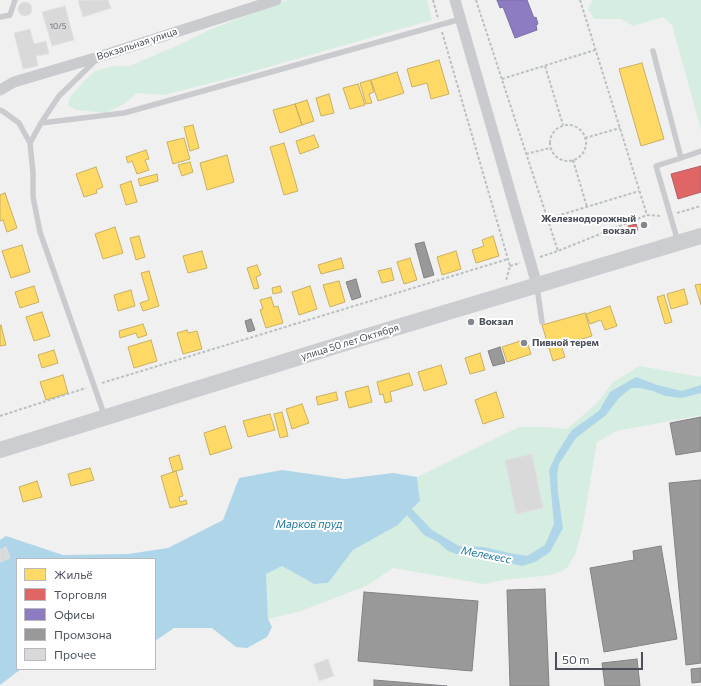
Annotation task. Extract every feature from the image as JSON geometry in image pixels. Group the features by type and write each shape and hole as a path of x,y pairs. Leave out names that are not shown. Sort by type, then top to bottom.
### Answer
{"main road":[{"name":"улица 50 лет Октября","path":"0,450 343,343 701,236"}],"street":[{"name":"Вокзальная улица","path":"0,90 14,82 99,57 276,0"},
{"path":"455,0 537,285"}],"lane":[{"path":"0,17 10,15 15,0"},
{"path":"41,123 124,114 460,19"},
{"path":"653,51 681,158"},
{"path":"30,143 59,96 99,57"},
{"path":"0,110 19,123 30,143 33,173 33,197 40,232 105,418"},
{"path":"678,242 656,166 701,151"},
{"path":"537,285 542,322"}],"path":[{"path":"432,0 510,266 506,283"},
{"path":"476,0 558,251 647,216 670,215 701,206"},
{"path":"580,0 647,216"},
{"path":"502,79 596,50"},
{"path":"545,66 563,126"},
{"path":"566,125 578,127 582,131 585,138 586,142 583,153 573,160 561,160 556,157 550,148 552,134 556,129 566,125"},
{"path":"585,138 620,128"},
{"path":"526,154 550,148"},
{"path":"573,160 587,207"},
{"path":"547,219 639,191"},
{"path":"0,416 93,385 508,259"}],"green space":[{"path":"287,0 427,0 432,20 230,78 164,95 137,93 125,103 106,113 76,110 68,105 70,97 95,71 113,66 130,66 177,46 209,30"},
{"path":"592,0 701,0 701,130 672,25 663,17 633,26 621,19 594,19 588,9"},
{"path":"639,366 701,377 701,415 617,431 597,442 582,530 575,555 566,569 551,575 504,580 484,584 393,568 366,586 301,611 268,619 266,574 282,566 314,584 328,583 353,550 398,525 420,501 417,477 519,427 567,429 597,403 612,383"}],"water":[{"name":"Марков пруд","path":"636,377 657,385 682,391 701,385 701,393 681,398 665,396 640,388 631,388 619,398 606,415 576,438 559,464 557,475 563,528 550,552 535,562 522,566 493,559 456,554 448,551 438,542 424,535 407,515 398,525 353,550 328,583 314,584 282,566 266,574 268,619 272,627 267,637 247,648 236,647 212,628 174,628 156,640 156,558 16,558 16,670 20,670 0,685 0,540 6,536 63,555 128,554 168,548 223,520 239,478 282,470 345,479 393,473 417,477 420,501 412,509 432,530 459,546 484,547 527,556 545,545 554,524 549,470 557,453 572,430 599,411 610,392"}],"building: Жильё":[{"path":"439,60 449,94 431,99 427,83 412,87 407,69"},
{"path":"642,63 664,139 641,146 619,69"},
{"path":"397,72 404,93 378,101 371,80"},
{"path":"370,80 374,92 369,94 372,103 366,104 360,83"},
{"path":"358,84 365,105 350,109 343,88"},
{"path":"329,94 334,113 321,116 316,98"},
{"path":"307,100 314,121 302,125 295,104"},
{"path":"295,104 302,125 280,133 273,110"},
{"path":"193,125 199,148 190,151 184,127"},
{"path":"314,135 319,147 300,154 296,141"},
{"path":"184,138 190,159 173,164 167,142"},
{"path":"284,143 298,191 284,195 270,147"},
{"path":"146,150 149,159 145,160 149,170 137,174 132,161 128,163 126,157"},
{"path":"227,155 234,182 207,190 200,163"},
{"path":"190,162 193,172 182,176 178,165"},
{"path":"96,167 103,187 96,190 97,193 84,197 76,174"},
{"path":"157,174 158,181 140,186 138,179"},
{"path":"131,181 137,202 126,205 120,185"},
{"path":"5,193 17,228 7,232 3,220 0,221 0,195"},
{"path":"115,227 123,253 103,259 95,234"},
{"path":"139,236 145,257 136,260 130,238"},
{"path":"493,236 499,256 476,263 472,250 484,246 482,240"},
{"path":"22,245 30,272 11,278 2,251"},
{"path":"202,251 207,268 188,273 183,256"},
{"path":"456,251 461,269 442,275 437,257"},
{"path":"341,258 344,268 321,274 318,265"},
{"path":"410,258 417,280 404,284 397,262"},
{"path":"257,265 261,275 256,277 259,288 254,289 247,268"},
{"path":"391,268 394,280 382,283 378,271"},
{"path":"149,271 159,306 143,311 140,303 149,300 141,273"},
{"path":"339,281 345,302 330,307 323,285"},
{"path":"701,284 701,305 695,285"},
{"path":"34,286 39,302 20,308 15,292"},
{"path":"280,286 282,292 273,294 272,288"},
{"path":"310,286 317,309 299,315 292,292"},
{"path":"684,289 688,304 671,309 667,294"},
{"path":"131,290 135,306 118,311 114,295"},
{"path":"664,295 672,322 665,324 657,297"},
{"path":"271,297 274,307 278,306 283,323 266,328 260,310 263,309 260,300"},
{"path":"610,306 617,326 605,330 601,320 590,324 586,314"},
{"path":"42,312 50,336 34,341 26,317"},
{"path":"585,313 592,336 561,345 565,357 553,361 542,325"},
{"path":"143,324 147,335 138,338 136,333 120,338 119,331"},
{"path":"1,325 6,345 0,346 0,326"},
{"path":"187,330 188,333 197,331 202,349 183,354 177,333"},
{"path":"526,339 531,354 507,362 502,347"},
{"path":"151,340 157,361 134,368 128,347"},
{"path":"54,350 58,363 42,368 38,355"},
{"path":"480,353 485,370 470,374 465,358"},
{"path":"441,365 447,384 424,391 418,372"},
{"path":"409,373 413,385 390,392 392,401 385,403 383,394 380,395 377,382"},
{"path":"63,375 68,393 46,400 40,382"},
{"path":"368,386 372,402 349,408 345,392"},
{"path":"336,392 338,400 318,405 316,397"},
{"path":"496,392 504,417 483,424 475,400"},
{"path":"302,404 309,423 292,429 286,409"},
{"path":"282,412 288,436 280,438 274,414"},
{"path":"270,414 275,430 248,437 243,421"},
{"path":"225,426 232,448 210,455 204,433"},
{"path":"179,455 183,469 173,472 169,458"},
{"path":"90,468 94,480 71,486 68,474"},
{"path":"176,471 183,496 179,497 180,502 186,500 187,504 170,508 161,476"},
{"path":"37,481 42,497 23,502 19,487"}],"building: Торговля":[{"path":"701,166 701,192 678,199 671,174"},
{"path":"636,224 638,230 630,233 628,226"}],"building: Офисы":[{"path":"497,0 527,0 534,18 536,17 538,24 536,25 537,30 515,38 503,7 500,8"}],"building: Промзона":[{"path":"424,242 434,275 424,278 415,244"},
{"path":"356,279 361,297 352,300 346,282"},
{"path":"251,319 255,330 248,332 245,321"},
{"path":"500,347 505,363 493,366 488,351"},
{"path":"701,417 701,451 676,455 670,423"},
{"path":"701,480 701,663 686,665 669,483"},
{"path":"661,546 677,639 604,652 590,568 634,560 633,551"},
{"path":"545,589 549,686 510,686 507,590"},
{"path":"364,592 478,601 472,671 358,661"},
{"path":"637,659 640,686 605,686 602,663"},
{"path":"701,668 701,682 692,683 691,669"},
{"path":"374,680 447,686 374,686"}],"building: Прочее":[{"path":"108,0 111,8 83,17 78,1"},
{"path":"22,2 28,2 32,6 32,12 28,16 22,16 18,12 18,6"},
{"path":"65,6 74,40 52,46 42,12"},
{"path":"30,29 34,44 46,41 49,54 36,56 38,66 23,69 14,33"},
{"path":"532,454 543,508 516,514 505,460"},
{"path":"6,547 10,558 0,562 0,550"},
{"path":"328,659 334,676 319,681 314,664"}],"place":[{"name":"Железнодорожный вокзал","path":"644,225"},
{"name":"Вокзал","path":"471,322"},
{"name":"Пивной терем","path":"524,343"}],"water label":[{"name":"Мелекесс","path":"486,555"}]}
